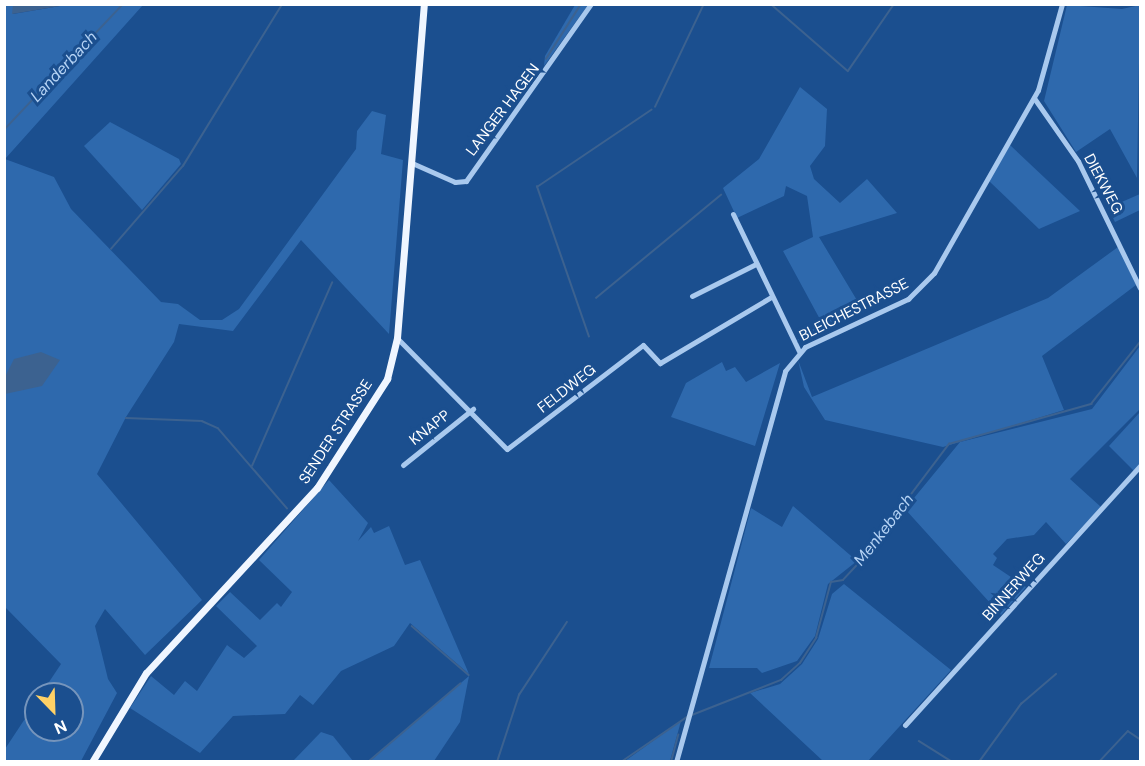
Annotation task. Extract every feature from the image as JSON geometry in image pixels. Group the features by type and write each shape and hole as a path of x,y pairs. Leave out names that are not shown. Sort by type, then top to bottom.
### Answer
{"main road":[{"name":"SENDER STRASSE","path":"92,762 152,664 274,537 338,459 387,379 397,338 424,4"}],"street":[{"name":"LANGER HAGEN","path":"412,163 455,182 466,181 591,4"},
{"name":"BLEICHESTRASSE","path":"676,762 780,382 799,351 919,290 1034,98 1062,4"},
{"name":"DIEKWEG","path":"1034,98 1078,161 1140,288"},
{"path":"733,214 799,351"},
{"path":"692,296 756,264"},
{"name":"FELDWEG","path":"397,338 473,410 503,447 512,448 643,345 660,363 771,297"},
{"name":"KNAPP","path":"403,465 473,410"},
{"name":"BINNERWEG","path":"906,725 1140,466"}],"shaded area":[{"path":"13,4 66,5 12,14"},
{"path":"5,5 13,5 13,14 66,5 143,5 5,159"},
{"path":"575,5 588,5 544,66 545,56"},
{"path":"1067,5 1122,9 1140,5 1137,178 1110,129 1076,152 1044,101"},
{"path":"800,87 827,109 825,146 810,166 814,179 840,203 867,179 897,213 819,237 864,312 796,341 822,323 783,251 813,237 807,196 786,186 784,196 737,218 723,188 759,159"},
{"path":"372,111 386,115 381,154 403,160 389,334 301,240 233,331 179,324 174,342 126,417 97,474 202,600 145,655 105,609 95,626 108,679 117,693 81,761 5,761 5,749 24,720 24,742 84,742 84,682 49,682 61,664 5,607 5,159 54,177 71,209 161,302 178,304 200,320 222,320 239,309 356,149 357,131"},
{"path":"110,122 179,159 181,164 142,210 84,146"},
{"path":"1010,145 1080,211 1039,229 989,181"},
{"path":"1140,194 1140,210 1115,222 1108,208"},
{"path":"1118,247 1136,285 1042,356 1064,410 943,447 825,420 804,387 798,360 812,397 1048,298"},
{"path":"1140,346 1140,409 1070,479 1101,507 1066,544 1046,522 1034,535 1007,539 993,554 997,558 993,565 1026,587 1001,615 905,509 960,442 1092,409"},
{"path":"41,352 60,360 42,386 5,394 5,377 14,359"},
{"path":"722,362 726,371 735,367 746,382 780,363 755,446 671,417 686,383"},
{"path":"1140,412 1140,464 1134,471 1109,446"},
{"path":"329,480 368,523 358,541 371,527 374,533 389,526 405,565 420,560 469,674 410,623 394,646 341,671 313,705 300,695 285,714 233,716 200,753 130,708 151,676 174,695 185,681 197,691 227,645 244,658 257,646 216,606 230,592 260,620 277,603 281,607 292,592 259,560"},
{"path":"793,506 857,561 828,584 815,636 797,661 762,673 757,668 709,668 751,508 782,527"},
{"path":"844,584 951,670 868,761 823,761 750,693 780,684 802,664 818,639 832,594"},
{"path":"469,676 460,722 434,761 370,761"},
{"path":"681,721 670,761 625,761"},
{"path":"321,732 333,736 353,761 293,761"}],"waterway":[{"name":"Landerbach","path":"4,130 123,4"},
{"path":"546,59 581,4"},
{"path":"655,107 704,4"},
{"path":"771,4 848,71 894,4"},
{"path":"111,249 183,166 281,6"},
{"path":"589,337 537,187 651,110"},
{"path":"596,298 721,195"},
{"path":"252,466 332,283"},
{"name":"Menkebach","path":"692,715 781,680 800,663 816,638 831,582 843,580 860,562 949,444 1091,404 1140,342"},
{"path":"126,418 202,421 218,428 287,508"},
{"path":"497,762 519,695 567,622"},
{"path":"412,626 469,675"},
{"path":"979,762 1021,704 1056,674"},
{"path":"368,762 460,684"},
{"name":"Menkebach","path":"621,762 687,717"},
{"path":"1099,762 1128,731 1140,739"},
{"path":"671,762 678,735"},
{"path":"919,741 952,762"}]}
